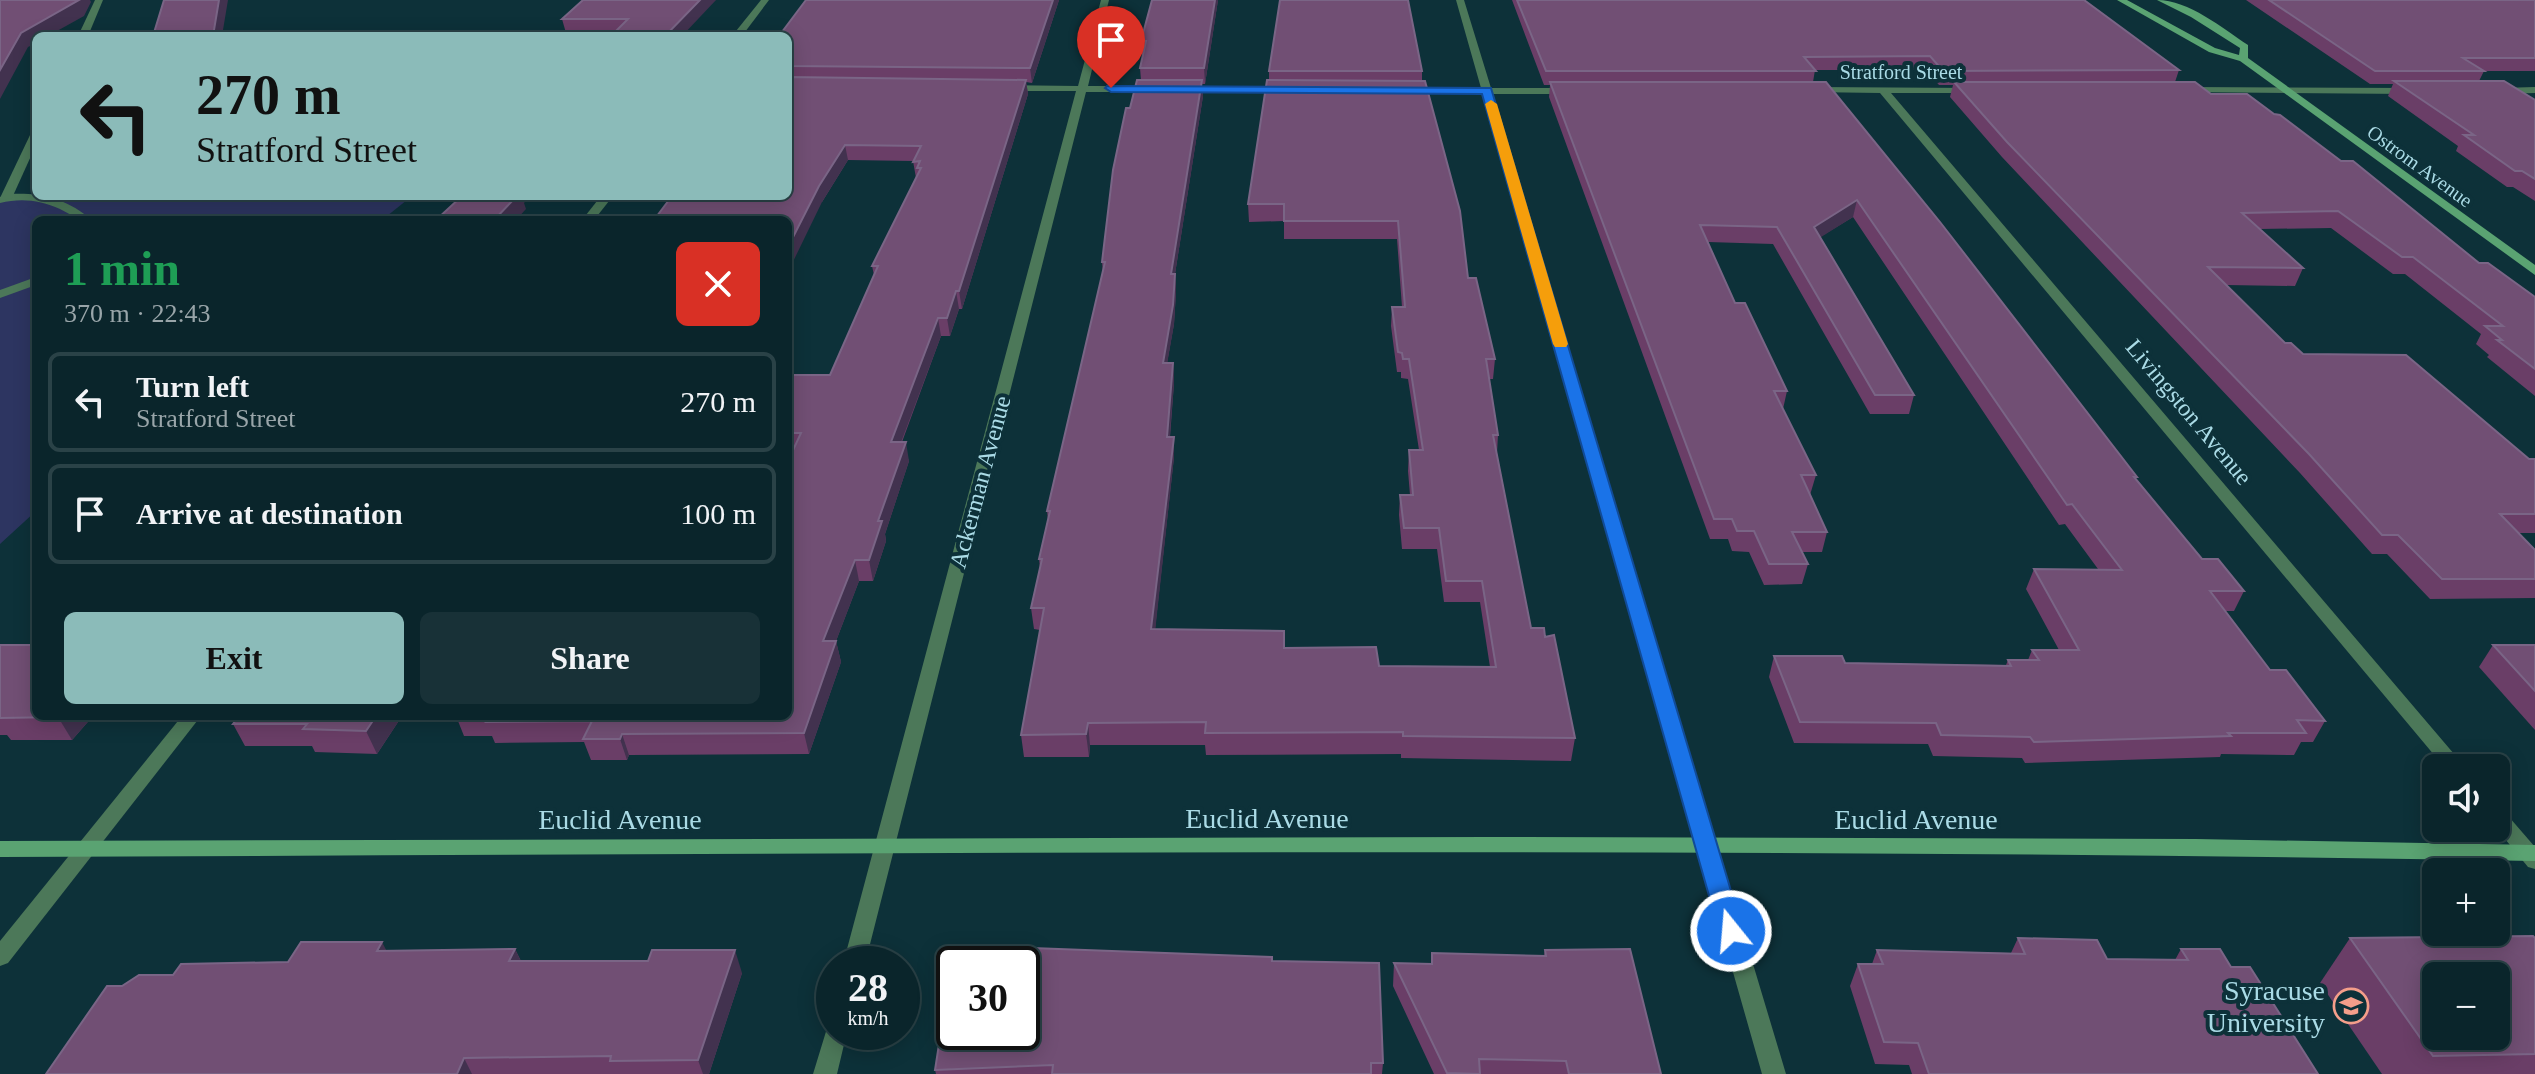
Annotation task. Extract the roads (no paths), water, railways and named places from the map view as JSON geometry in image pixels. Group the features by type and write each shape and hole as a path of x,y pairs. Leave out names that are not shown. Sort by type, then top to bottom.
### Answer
{"street":[{"path":"85,32 99,0"},
{"path":"740,32 765,0"},
{"name":"Ackerman Avenue","path":"858,946 1105,0"},
{"path":"1460,0 1774,1074"},
{"path":"2121,0 2212,50 2243,59 2245,47 2194,15 2161,0"},
{"name":"Ostrom Avenue","path":"2243,59 2535,271"},
{"path":"989,88 1303,90"},
{"name":"Stratford Street","path":"1805,90 1987,90"},
{"name":"Livingston Avenue","path":"1883,90 2444,754"},
{"path":"2173,90 2427,91"},
{"path":"2489,91 2535,90"},
{"path":"1392,91 1576,91"},
{"path":"3,199 32,141"},
{"path":"3,199 21,196 32,199"},
{"path":"38,200 71,208 80,216"},
{"path":"591,216 604,200"},
{"path":"0,294 32,282"},
{"path":"0,957 189,720"},
{"path":"2510,830 2533,855"},
{"name":"Euclid Avenue","path":"0,849 458,846 2196,847 2533,855"},
{"path":"825,1074 831,1050"}],"place":[{"name":"Syracuse University","path":"2351,1006"}]}
